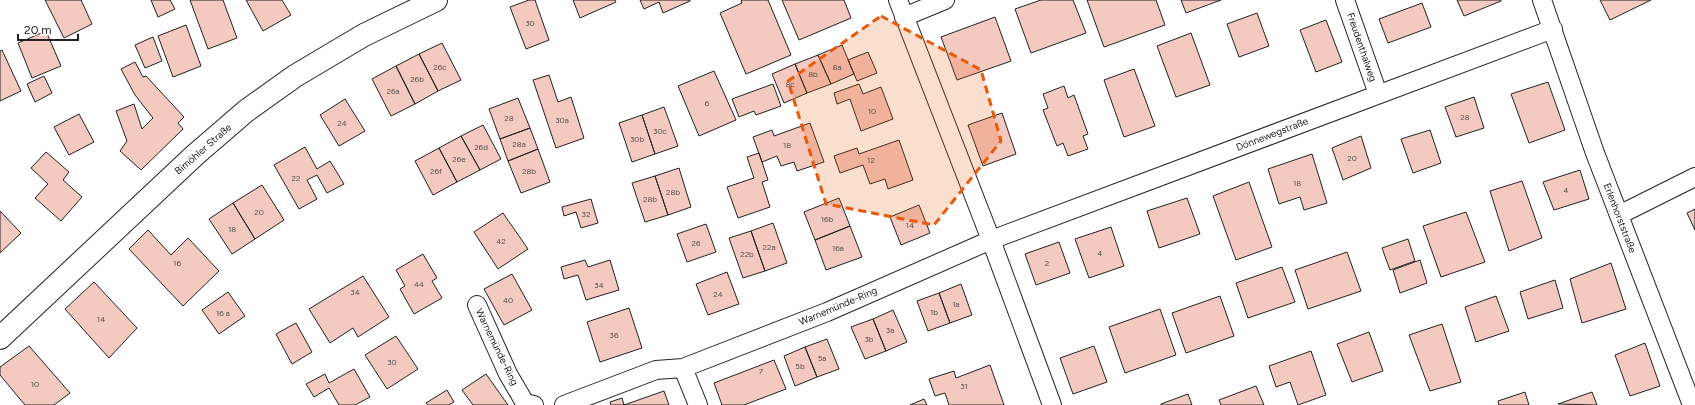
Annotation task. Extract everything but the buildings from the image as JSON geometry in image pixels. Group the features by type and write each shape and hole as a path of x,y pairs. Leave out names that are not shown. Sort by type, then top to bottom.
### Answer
{"street":[{"name":"Bimöhler Straße","path":"0,338 195,155 246,111 295,76 364,35 436,0"},
{"path":"898,0 991,240 1052,405"},
{"path":"904,17 945,0"},
{"name":"Freudenthalweg","path":"1345,0 1378,94"},
{"path":"1542,0 1553,29"},
{"name":"Dönnewegstraße","path":"991,240 1553,29"},
{"name":"Erlenhorststraße","path":"1553,29 1595,153 1692,405"},
{"path":"1619,215 1695,177"},
{"name":"Warnemünde-Ring","path":"564,405 656,370 683,368 826,312 991,240"},
{"name":"Warnemünde-Ring","path":"476,305 508,374 525,403 534,405"},
{"path":"683,368 698,405"}],"highlighted area":[{"path":"881,16 981,70 1001,141 934,225 826,204 788,81"}]}
